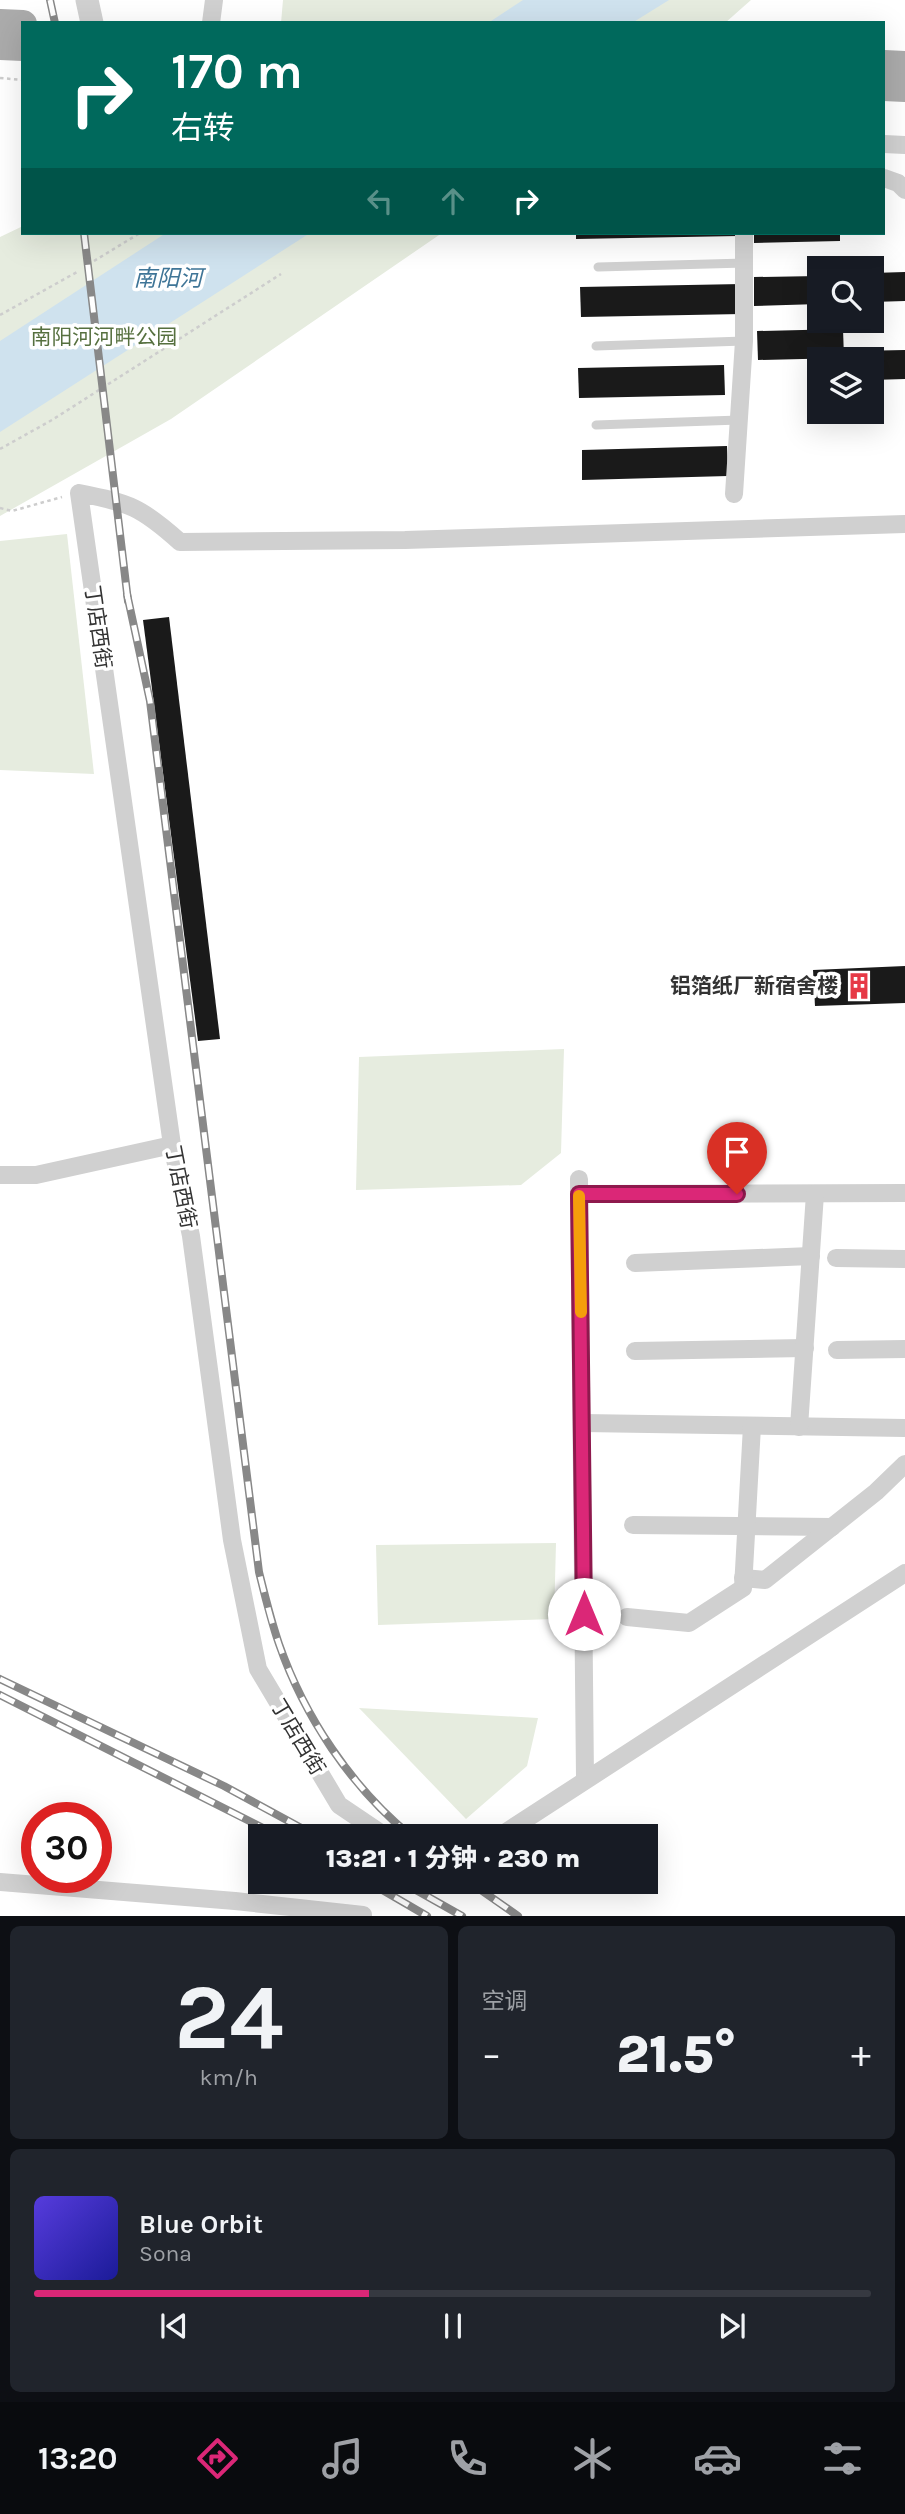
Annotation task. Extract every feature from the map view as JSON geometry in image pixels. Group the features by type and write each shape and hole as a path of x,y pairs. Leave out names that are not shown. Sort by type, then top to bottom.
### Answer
{"main road":[{"path":"0,23 21,24"},
{"path":"0,46 21,47"},
{"path":"885,64 905,65"},
{"path":"885,87 905,88"}],"street":[{"path":"87,0 92,21"},
{"path":"211,21 214,0"},
{"path":"885,144 905,145"},
{"path":"885,178 898,183 905,190"},
{"path":"734,494 744,341 744,235"},
{"path":"79,493 116,500 147,512 180,542 405,540 905,524"},
{"name":"丁店西街","path":"79,493 172,1145 191,1236 233,1540 258,1669 339,1805 368,1824"},
{"path":"0,1175 36,1175 172,1145"},
{"path":"585,1778 579,1186 816,1194 905,1193"},
{"path":"799,1427 816,1194"},
{"path":"635,1263 811,1256"},
{"path":"836,1258 905,1259"},
{"path":"635,1352 805,1348"},
{"path":"837,1350 905,1349"},
{"path":"583,1423 905,1428"},
{"path":"627,1617 690,1623 743,1588 752,1426"},
{"path":"743,1578 765,1580 876,1492 905,1464"},
{"path":"633,1525 832,1527"},
{"path":"518,1824 905,1573"},
{"path":"0,1882 235,1900 363,1915"}],"lane":[{"path":"598,267 745,263"},
{"path":"596,345 744,341"},
{"path":"596,425 738,421"}],"path":[{"path":"0,78 21,79"},
{"path":"93,261 137,235"},
{"path":"0,315 77,272"},
{"path":"0,449 52,420 281,274"},
{"path":"0,508 12,511 79,493"}],"green space":[{"path":"283,0 751,0 727,21 281,21"},
{"name":"南阳河河畔公园","path":"21,227 21,235 439,235 171,419 0,516 0,237"},
{"path":"67,534 94,774 0,770 0,541"},
{"path":"564,1049 561,1153 521,1185 356,1190 359,1057"},
{"path":"556,1543 554,1619 378,1625 376,1545"},
{"path":"359,1708 538,1718 527,1766 466,1819"}],"water":[{"path":"523,0 669,0 635,21 491,21"},
{"name":"南阳河","path":"163,235 307,235 0,432 0,341"}],"building":[{"path":"576,235 738,235 738,236 576,239"},
{"path":"754,235 840,235 840,241 754,243"},
{"path":"905,272 905,301 884,302 884,273"},
{"path":"807,276 807,304 754,306 754,277"},
{"path":"742,284 742,314 581,317 580,287"},
{"path":"807,330 807,333 843,333 844,347 807,347 807,359 758,360 757,331"},
{"path":"884,350 905,350 905,379 884,380"},
{"path":"724,365 725,395 579,398 578,368"},
{"path":"727,446 728,476 582,480 582,450"},
{"path":"169,617 220,1039 198,1041 143,620"},
{"name":"铝箔纸厂新宿舍楼","path":"905,966 905,1003 815,1006 813,970"}],"railway":[{"path":"50,0 55,21"},
{"path":"84,235 128,601"},
{"path":"127,594 150,701 259,1572 289,1671 316,1723 349,1773 397,1824"},
{"path":"0,1679 224,1786 294,1824"},
{"path":"0,1695 255,1824"},
{"path":"389,1894 427,1916"},
{"path":"423,1894 462,1916"},
{"path":"487,1894 518,1916"}],"slow traffic":[{"path":"579,1196 581,1312"}],"place":[{"name":"铝箔纸厂新宿舍楼","path":"859,986"}],"route":[{"path":"584,1614 579,1194 737,1194"}]}
